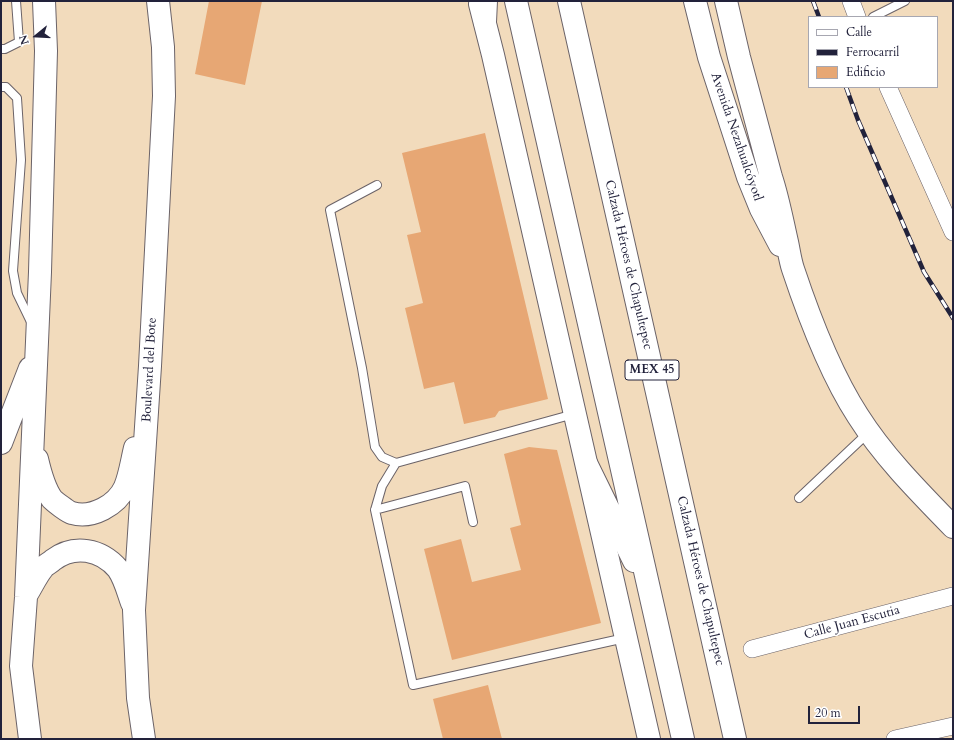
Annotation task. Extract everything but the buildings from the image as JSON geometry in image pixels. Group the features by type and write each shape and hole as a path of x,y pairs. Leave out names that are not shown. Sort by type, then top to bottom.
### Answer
{"main road":[{"path":"30,739 21,666 26,597 40,272 46,51 44,1"},
{"path":"479,1 485,11 497,71 649,739"},
{"path":"516,1 683,739"},
{"name":"Calzada Héroes de Chapultepec","path":"569,1 736,739"},
{"name":"Avenida Nezahualcóyotl","path":"695,1 709,56 748,176 761,209 793,267"},
{"name":"Avenida Nezahualcóyotl","path":"726,1 739,57 776,193 793,267 813,322 840,385 869,432 902,473 953,526"},
{"name":"Boulevard del Bote","path":"144,739 138,698 134,610 148,400 164,96 163,47 159,3"},
{"path":"1,443 37,342"},
{"path":"33,446 44,481 52,498 71,513 97,513 112,503 125,488 148,400"},
{"path":"587,465 650,594"},
{"path":"26,597 43,568 58,556 73,551 85,550 97,553 106,558 118,570 123,578 134,610"}],"street":[{"path":"851,1 857,16"},
{"path":"889,88 947,201 953,232"},
{"name":"Calle Juan Escutia","path":"752,649 953,596"},
{"path":"896,739 953,726"}],"lane":[{"path":"1,49 5,49 19,42 16,1"},
{"path":"875,16 905,1"},
{"path":"1,87 6,87 18,98 21,160 13,271 17,293 37,342"},
{"path":"377,185 330,210 362,368 375,447 382,457 396,463 575,414"},
{"path":"799,498 869,432"},
{"path":"396,463 382,486 375,510 413,685 626,637"},
{"path":"375,510 465,486 473,522"}],"railway":[{"path":"813,1 819,16"},
{"path":"846,88 858,120 924,272 953,318"}]}
